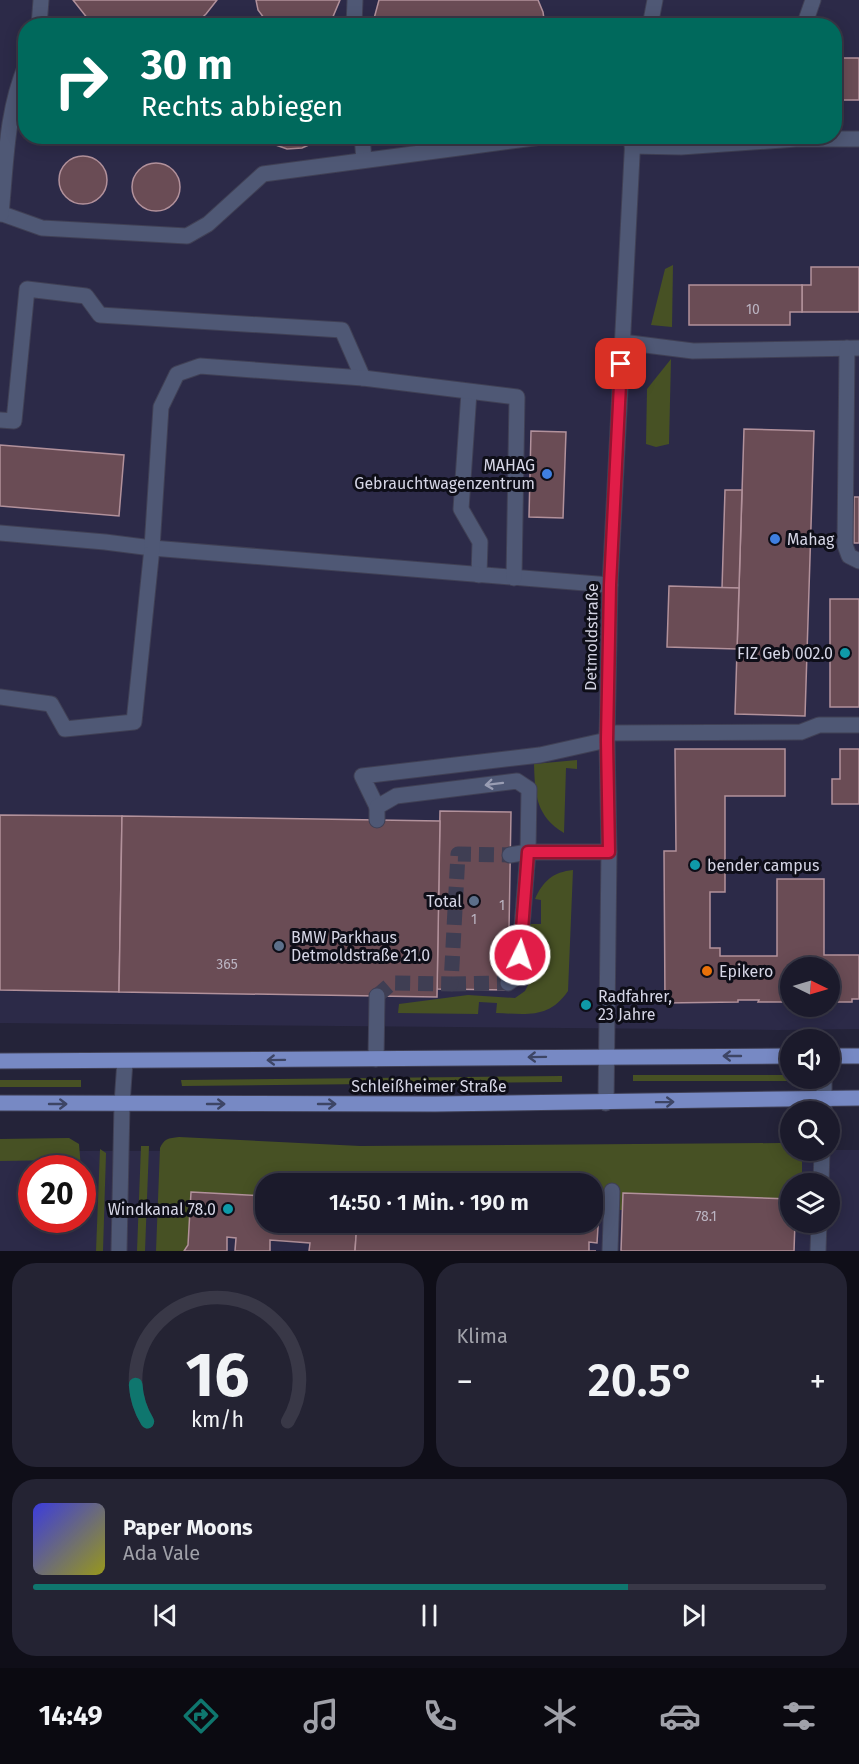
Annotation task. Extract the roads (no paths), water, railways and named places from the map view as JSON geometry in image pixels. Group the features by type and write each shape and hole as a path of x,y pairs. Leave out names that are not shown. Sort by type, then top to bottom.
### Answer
{"main road":[{"name":"Schleißheimer Straße","path":"0,1061 780,1056"},
{"path":"840,1056 859,1056"},
{"name":"Schleißheimer Straße","path":"840,1102 859,1098"},
{"name":"Schleißheimer Straße","path":"0,1103 780,1105"}],"street":[{"path":"40,18 41,0"},
{"path":"354,18 355,0"},
{"path":"652,18 655,0"},
{"path":"807,18 813,0"},
{"path":"18,86 9,122 1,214 42,228 188,236 208,224 263,174 487,144"},
{"path":"842,139 859,139"},
{"path":"363,144 364,160"},
{"name":"Detmoldstraße","path":"606,1103 609,852 607,736 610,585 633,144"},
{"path":"657,144 681,147 719,144"},
{"path":"0,420 14,421 27,289 86,296 100,315 342,330 363,378"},
{"path":"622,342 693,351 853,348 845,545 849,556 859,561"},
{"path":"0,697 51,704 65,729 134,722 152,548 161,407 177,374 200,366 363,378 517,397 514,578"},
{"path":"469,392 461,509 480,542 479,575"},
{"path":"0,533 152,548 610,585"},
{"path":"508,983 518,976 528,852 529,789 517,781 396,796 377,813 362,776 540,755 607,736 801,732 819,725 859,725"},
{"path":"510,855 528,852 609,852"},
{"path":"376,1059 377,996"},
{"path":"119,1251 125,1061"},
{"path":"610,1251 612,1191"},
{"path":"818,1251 819,1233"}],"tunnel":[{"path":"377,996 392,983 451,984 458,854 510,855"},
{"path":"451,984 508,983"}],"place":[{"name":"MAHAG Gebrauchtwagenzentrum","path":"547,474"},
{"name":"Mahag","path":"775,539"},
{"name":"FIZ Geb 002.0","path":"845,653"},
{"name":"bender campus","path":"695,865"},
{"name":"Total","path":"474,901"},
{"name":"BMW Parkhaus Detmoldstraße 21.0","path":"279,946"},
{"name":"Epikero","path":"707,971"},
{"name":"Radfahrer, 23 Jahre","path":"586,1005"},
{"name":"Windkanal 78.0","path":"228,1209"}]}
